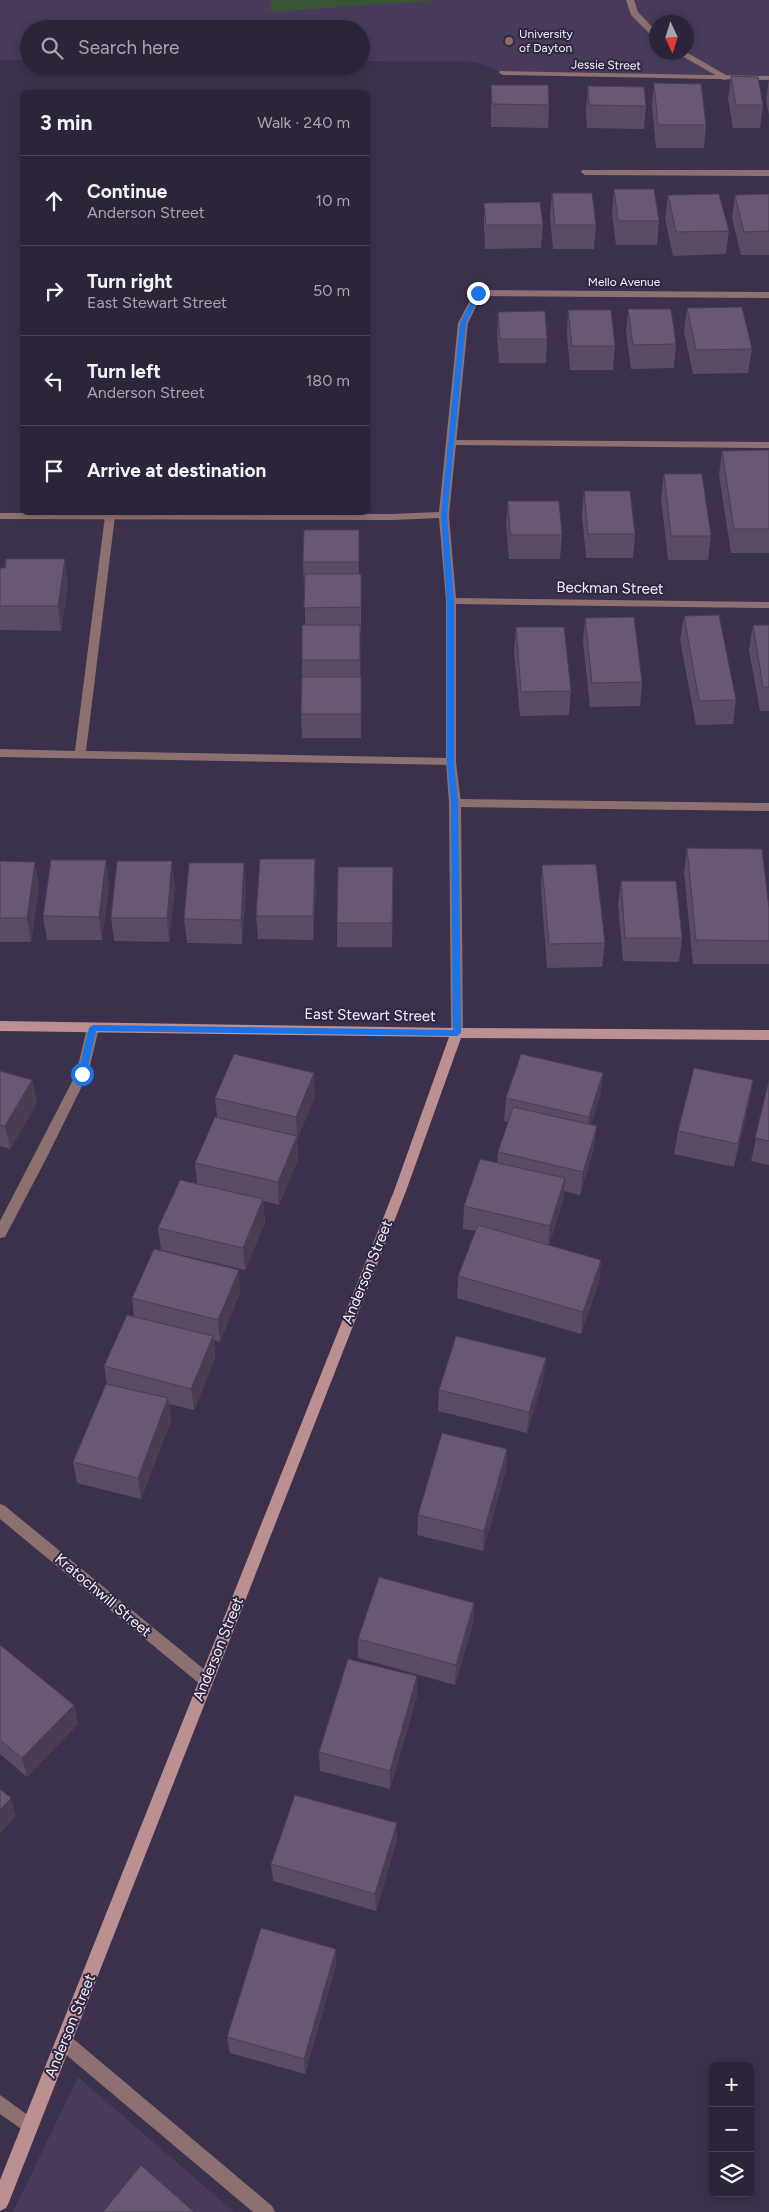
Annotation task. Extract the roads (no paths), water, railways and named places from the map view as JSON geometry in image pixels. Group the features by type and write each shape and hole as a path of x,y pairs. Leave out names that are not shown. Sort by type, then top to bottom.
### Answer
{"main road":[{"name":"East Stewart Street","path":"0,1026 457,1033 769,1035"},
{"name":"Anderson Street","path":"0,2202 400,1191 457,1033"}],"street":[{"path":"630,0 634,13 649,29"},
{"path":"693,60 726,78"},
{"name":"Jessie Street","path":"503,73 769,78"},
{"path":"584,172 769,173"},
{"name":"Mello Avenue","path":"478,293 769,295"},
{"name":"Anderson Street","path":"457,1033 455,803 450,762 451,601 444,515 463,323 478,293"},
{"path":"451,443 769,445"},
{"path":"0,516 444,515"},
{"path":"80,755 110,516"},
{"name":"Beckman Street","path":"451,601 769,605"},
{"path":"0,753 450,762"},
{"path":"455,803 769,807"},
{"path":"0,1233 42,1158 82,1074 93,1028"},
{"name":"Kratochwill Street","path":"0,1510 206,1680"},
{"path":"64,2042 266,2212"},
{"path":"0,2103 30,2127"}],"place":[{"name":"University of Dayton","path":"509,41"}]}
